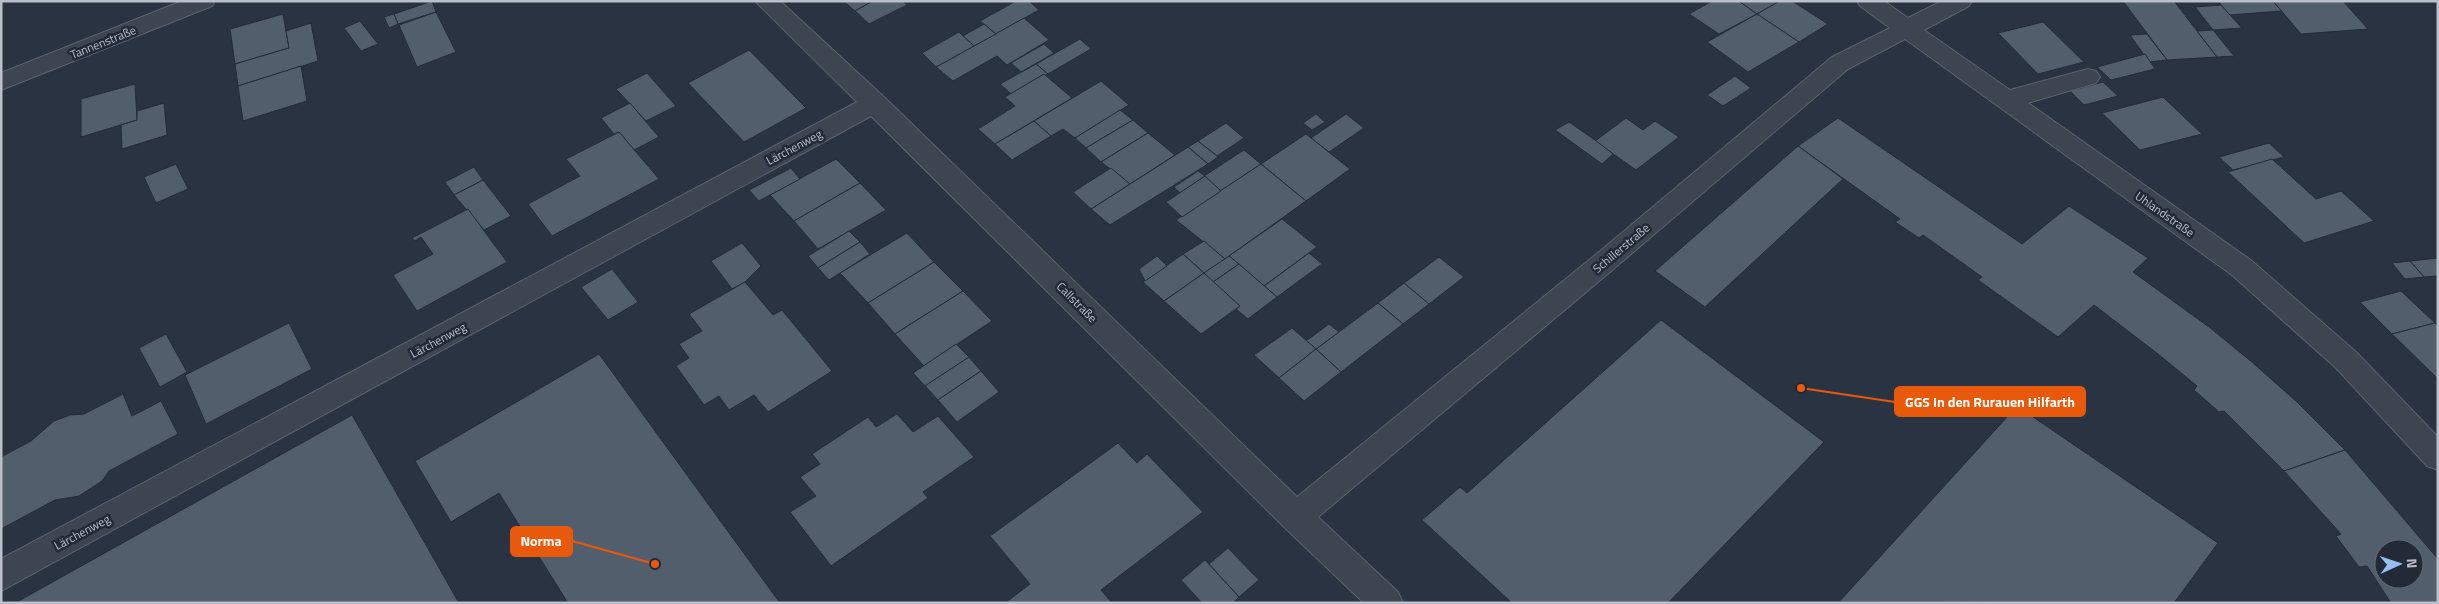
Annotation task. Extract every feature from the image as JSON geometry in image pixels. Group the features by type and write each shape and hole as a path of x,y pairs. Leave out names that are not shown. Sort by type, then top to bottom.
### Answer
{"street":[{"name":"Tannenstraße","path":"1,82 204,1"},
{"name":"Callstraße","path":"766,1 875,103 1295,517 1387,603"},
{"name":"Uhlandstraße","path":"1868,1 1906,30 2242,268 2346,360 2438,457"},
{"name":"Schillerstraße","path":"1295,517 1608,260 1840,63 1961,1"},
{"path":"2006,100 2088,77"},
{"name":"Lärchenweg","path":"1,576 875,103"}],"building":[{"path":"432,1 436,12 398,24 394,14"},
{"path":"843,1 873,1 855,11"},
{"path":"873,1 903,1 907,5 869,24 855,11"},
{"path":"1016,1 1029,1 1039,10 996,34 980,21"},
{"path":"1712,1 1739,1 1757,14 1719,34 1689,14"},
{"path":"1739,1 1780,1 1757,14"},
{"path":"1780,1 1792,1 1828,24 1799,42 1757,14"},
{"path":"2123,1 2174,1 2217,57 2167,60"},
{"path":"2218,1 2273,1 2282,11 2229,15"},
{"path":"2273,1 2343,1 2368,29 2301,34"},
{"path":"2221,5 2242,28 2213,30 2195,7"},
{"path":"436,12 456,52 417,67 399,25"},
{"path":"283,14 289,48 235,64 230,29"},
{"path":"394,14 398,24 389,28 384,17"},
{"path":"1757,14 1799,42 1748,72 1707,42"},
{"path":"1024,18 1049,40 1007,65 997,56 953,81 936,67"},
{"path":"360,21 378,44 361,51 344,28"},
{"path":"2043,22 2084,62 2038,74 1998,33"},
{"path":"311,23 318,61 238,86 235,64 289,48 286,31"},
{"path":"984,24 996,34 974,46 963,36"},
{"path":"2213,30 2234,56 2217,57 2197,31"},
{"path":"959,32 974,46 936,67 922,53"},
{"path":"2147,34 2167,60 2149,62 2130,35"},
{"path":"1080,39 1091,49 1048,74 1036,64"},
{"path":"1044,44 1054,53 1021,72 1011,63"},
{"path":"749,50 806,108 744,142 688,83"},
{"path":"2145,54 2155,69 2111,80 2097,67"},
{"path":"1036,64 1048,74 1011,94 1000,84"},
{"path":"301,66 307,101 243,121 238,86"},
{"path":"647,73 676,106 646,121 616,89"},
{"path":"1044,74 1072,98 995,144 978,129 1015,106 1005,97"},
{"path":"1735,76 1751,88 1723,106 1707,95"},
{"path":"1101,81 1129,105 1075,138 1063,129 1051,136 1034,121"},
{"path":"2103,82 2118,96 2084,105 2070,91"},
{"path":"135,84 137,120 81,137 81,99"},
{"path":"2163,97 2202,134 2140,150 2102,113"},
{"path":"164,103 167,135 122,149 121,125 137,120 137,111"},
{"path":"630,103 659,137 634,150 619,132 614,134 601,118"},
{"path":"1120,110 1133,120 1086,148 1075,138"},
{"path":"1316,114 1325,122 1312,130 1303,123"},
{"path":"1346,114 1364,128 1329,152 1311,138"},
{"path":"1626,118 1643,130 1655,121 1679,137 1636,170 1595,141"},
{"path":"1838,118 2022,244 2069,206 2148,258 2133,272 2209,327 2252,362 2297,402 2345,450 2284,471 2224,411 2219,412 2194,390 2197,386 2094,305 2058,337 1978,280 1982,277 1923,235 1919,238 1895,222 1900,219 1798,146"},
{"path":"1133,120 1148,133 1101,162 1086,148"},
{"path":"1034,121 1051,136 1012,160 995,144"},
{"path":"1569,122 1613,154 1602,164 1555,130"},
{"path":"1226,123 1244,138 1217,156 1198,141"},
{"path":"619,132 659,179 552,236 528,204 580,176 566,159"},
{"path":"1148,133 1175,155 1130,184 1101,162"},
{"path":"1306,134 1350,169 1306,201 1261,164"},
{"path":"1198,141 1218,157 1208,164 1188,147"},
{"path":"2269,143 2284,157 2233,170 2219,157"},
{"path":"1798,146 1843,179 1705,307 1655,271"},
{"path":"1188,147 1208,164 1110,225 1091,209"},
{"path":"1244,150 1261,164 1221,191 1204,176"},
{"path":"836,159 860,183 794,221 770,195"},
{"path":"2272,159 2316,199 2341,191 2374,221 2304,243 2228,172"},
{"path":"176,164 188,189 156,203 144,177"},
{"path":"1261,164 1306,201 1225,259 1176,220"},
{"path":"474,167 483,180 454,195 445,182"},
{"path":"791,168 800,179 759,201 749,190"},
{"path":"1111,168 1130,184 1091,209 1073,192"},
{"path":"1198,171 1205,176 1180,193 1174,187"},
{"path":"1205,176 1221,191 1182,217 1166,202"},
{"path":"483,180 511,216 484,230 454,195"},
{"path":"860,183 886,210 818,249 794,221"},
{"path":"468,209 507,262 417,311 393,275 433,254 421,237 415,241 412,238"},
{"path":"1282,219 1317,247 1264,286 1229,256"},
{"path":"849,231 860,242 818,268 808,256"},
{"path":"907,233 934,262 868,303 840,273"},
{"path":"1204,241 1225,259 1204,273 1183,254"},
{"path":"860,242 870,254 829,280 818,268"},
{"path":"742,243 761,266 745,282 732,289 711,261"},
{"path":"1309,253 1322,264 1277,297 1264,286"},
{"path":"1183,254 1204,273 1164,301 1143,282"},
{"path":"1157,256 1167,266 1145,281 1139,269"},
{"path":"1229,256 1239,264 1213,282 1204,273"},
{"path":"1439,257 1464,277 1429,304 1404,283"},
{"path":"2438,258 2438,276 2424,277 2410,261"},
{"path":"2410,261 2424,277 2405,279 2392,263"},
{"path":"934,262 963,291 895,334 868,303"},
{"path":"1239,264 1277,297 1248,319 1236,309 1240,306 1213,282"},
{"path":"612,269 638,302 608,320 581,287"},
{"path":"1204,273 1240,306 1201,334 1164,301"},
{"path":"745,282 773,315 782,310 832,371 768,412 754,395 729,410 719,396 704,405 676,366 689,358 679,344 702,331 689,314"},
{"path":"1404,283 1429,304 1403,324 1378,303"},
{"path":"963,291 992,321 924,366 895,334"},
{"path":"2401,291 2435,323 2392,334 2360,302"},
{"path":"1378,303 1403,324 1341,372 1316,349"},
{"path":"1661,320 1824,442 1668,603 1512,603 1422,520 1460,487 1467,493"},
{"path":"289,323 312,369 206,424 185,375"},
{"path":"2435,323 2438,326 2438,379 2392,334"},
{"path":"1329,324 1339,332 1316,349 1306,341"},
{"path":"1292,328 1316,349 1279,378 1254,355"},
{"path":"166,334 187,372 160,387 139,348"},
{"path":"956,344 969,357 925,386 913,373"},
{"path":"1316,349 1341,372 1304,401 1279,378"},
{"path":"599,354 780,603 568,603 499,493 451,522 415,461"},
{"path":"969,357 981,371 938,400 925,386"},
{"path":"981,371 999,392 957,422 938,400"},
{"path":"123,394 132,416 161,401 178,434 109,471 102,481 79,496 55,500 1,529 1,457 31,441 54,421 70,415 84,414"},
{"path":"2017,406 2218,543 2174,603 1839,602"},
{"path":"897,414 913,432 938,416 974,457 923,492 928,498 831,566 790,512 816,496 800,477 820,464 812,454 868,417 876,427"},
{"path":"352,415 459,603 15,603"},
{"path":"1118,443 1137,463 1147,454 1203,512 1101,590 1112,603 1005,603 1030,584 990,536"},
{"path":"2345,450 2421,539 2374,539 2374,577 2367,566 2359,567 2336,536 2341,534 2284,471"},
{"path":"2424,543 2438,559 2438,603 2391,603 2382,589 2424,589"},
{"path":"1228,548 1259,580 1239,597 1209,564"},
{"path":"1205,560 1239,597 1233,603 1202,603 1181,580"}],"place":[{"name":"GGS In den Rurauen Hilfarth","path":"1801,388"},
{"name":"Norma","path":"655,564"}]}
